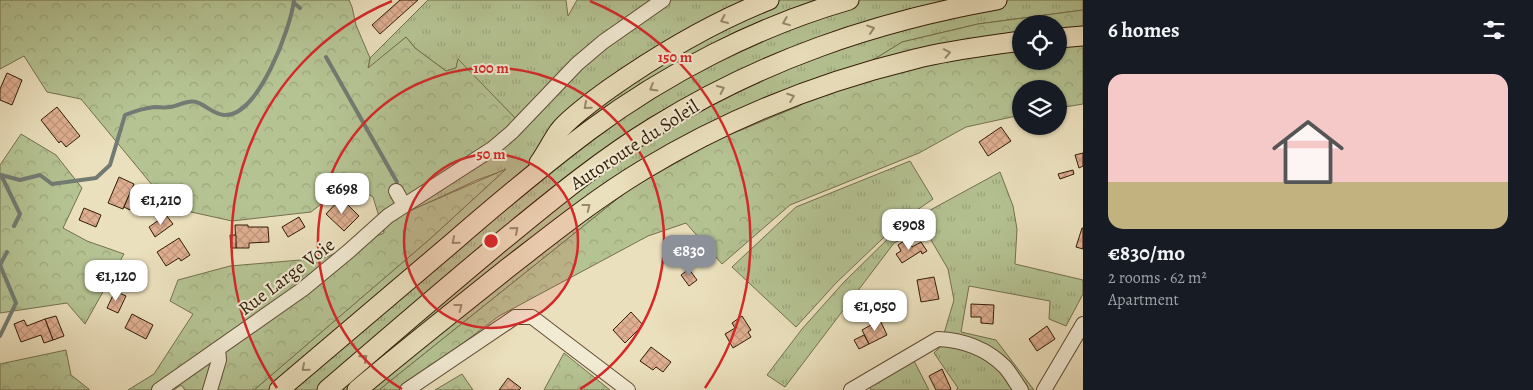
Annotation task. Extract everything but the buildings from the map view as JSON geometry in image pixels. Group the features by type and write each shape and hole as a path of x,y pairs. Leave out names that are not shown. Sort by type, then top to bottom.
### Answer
{"highway":[{"path":"532,175 560,130 592,101 668,50 709,27 769,0"},
{"name":"Autoroute du Soleil","path":"279,390 532,175 605,120 691,66 742,41 849,0"},
{"name":"Autoroute du Soleil","path":"327,390 541,208 598,164 653,127 714,93 768,67 823,44 944,9 997,0"},
{"path":"1067,37 1083,36"},
{"path":"357,390 421,337 594,202 643,170 684,147 784,100 855,75 917,58 1012,42"}],"street":[{"name":"Rue Large Voie","path":"159,390 303,289 350,251 388,216 492,150 512,132 577,64 603,42 663,0"},
{"path":"396,191 404,205"},
{"path":"407,390 515,317 532,317 628,390"},
{"path":"1044,390 1083,324"},
{"path":"850,390 938,339 972,345 1005,367 1021,390"},
{"path":"210,390 219,360 218,349"}],"green space":[{"path":"0,0 349,0 356,25 370,58 368,68 406,37 415,48 446,71 456,68 458,59 517,120 407,212 506,169 431,238 254,390 185,390 181,385 174,390 128,390 154,374 193,314 170,301 178,280 230,266 324,258 384,233 373,197 349,182 311,212 232,221 164,206 153,186 81,99 47,92 24,56 0,69"},
{"path":"428,0 566,0 568,16 577,0 658,0 517,120 458,60 456,68 446,71 415,48 406,37 368,69 370,58"},
{"path":"669,0 1083,0 1083,10 1046,15 1012,15 1012,19 978,24 902,42 799,106 717,140 631,188 379,390 254,390 431,238 505,170 477,180 402,215 585,62"},
{"path":"1083,10 1083,104 1067,107 1067,80 1012,80 1012,117 966,127 919,153 790,205 722,264 686,223 648,236 499,316 401,390 379,390 631,188 717,140 799,106 902,42 978,24 1012,19 1012,70 1067,70 1067,15 1046,15"},
{"path":"21,134 56,155 82,188 63,228 87,241 124,254 85,324 67,303 0,313 0,165"},
{"path":"910,161 933,199 901,221 836,283 796,327 732,267 796,207"},
{"path":"1000,172 1013,206 1017,229 1015,264 1083,280 1083,294 1066,326 1049,319 1050,301 969,286 961,332 996,340 1034,390 956,390 958,388 934,353 940,347 954,300 948,269 924,228 894,243 785,387 767,375 802,329 844,282 901,226"},
{"path":"66,350 71,375 90,390 0,390 0,364"},
{"path":"564,353 610,390 544,390"},
{"path":"913,359 929,390 871,390 869,386"},
{"path":"462,374 473,390 435,390"}],"waterway":[{"path":"14,226 20,214 1,175 20,180 40,175 52,184 96,178 110,165 125,115 148,108 170,107 190,101 200,103 224,115 237,112 249,102 271,69 287,30 294,0"},
{"path":"294,3 300,8"},
{"path":"326,57 397,182"},
{"path":"0,336 16,303 0,265 7,252"}]}
